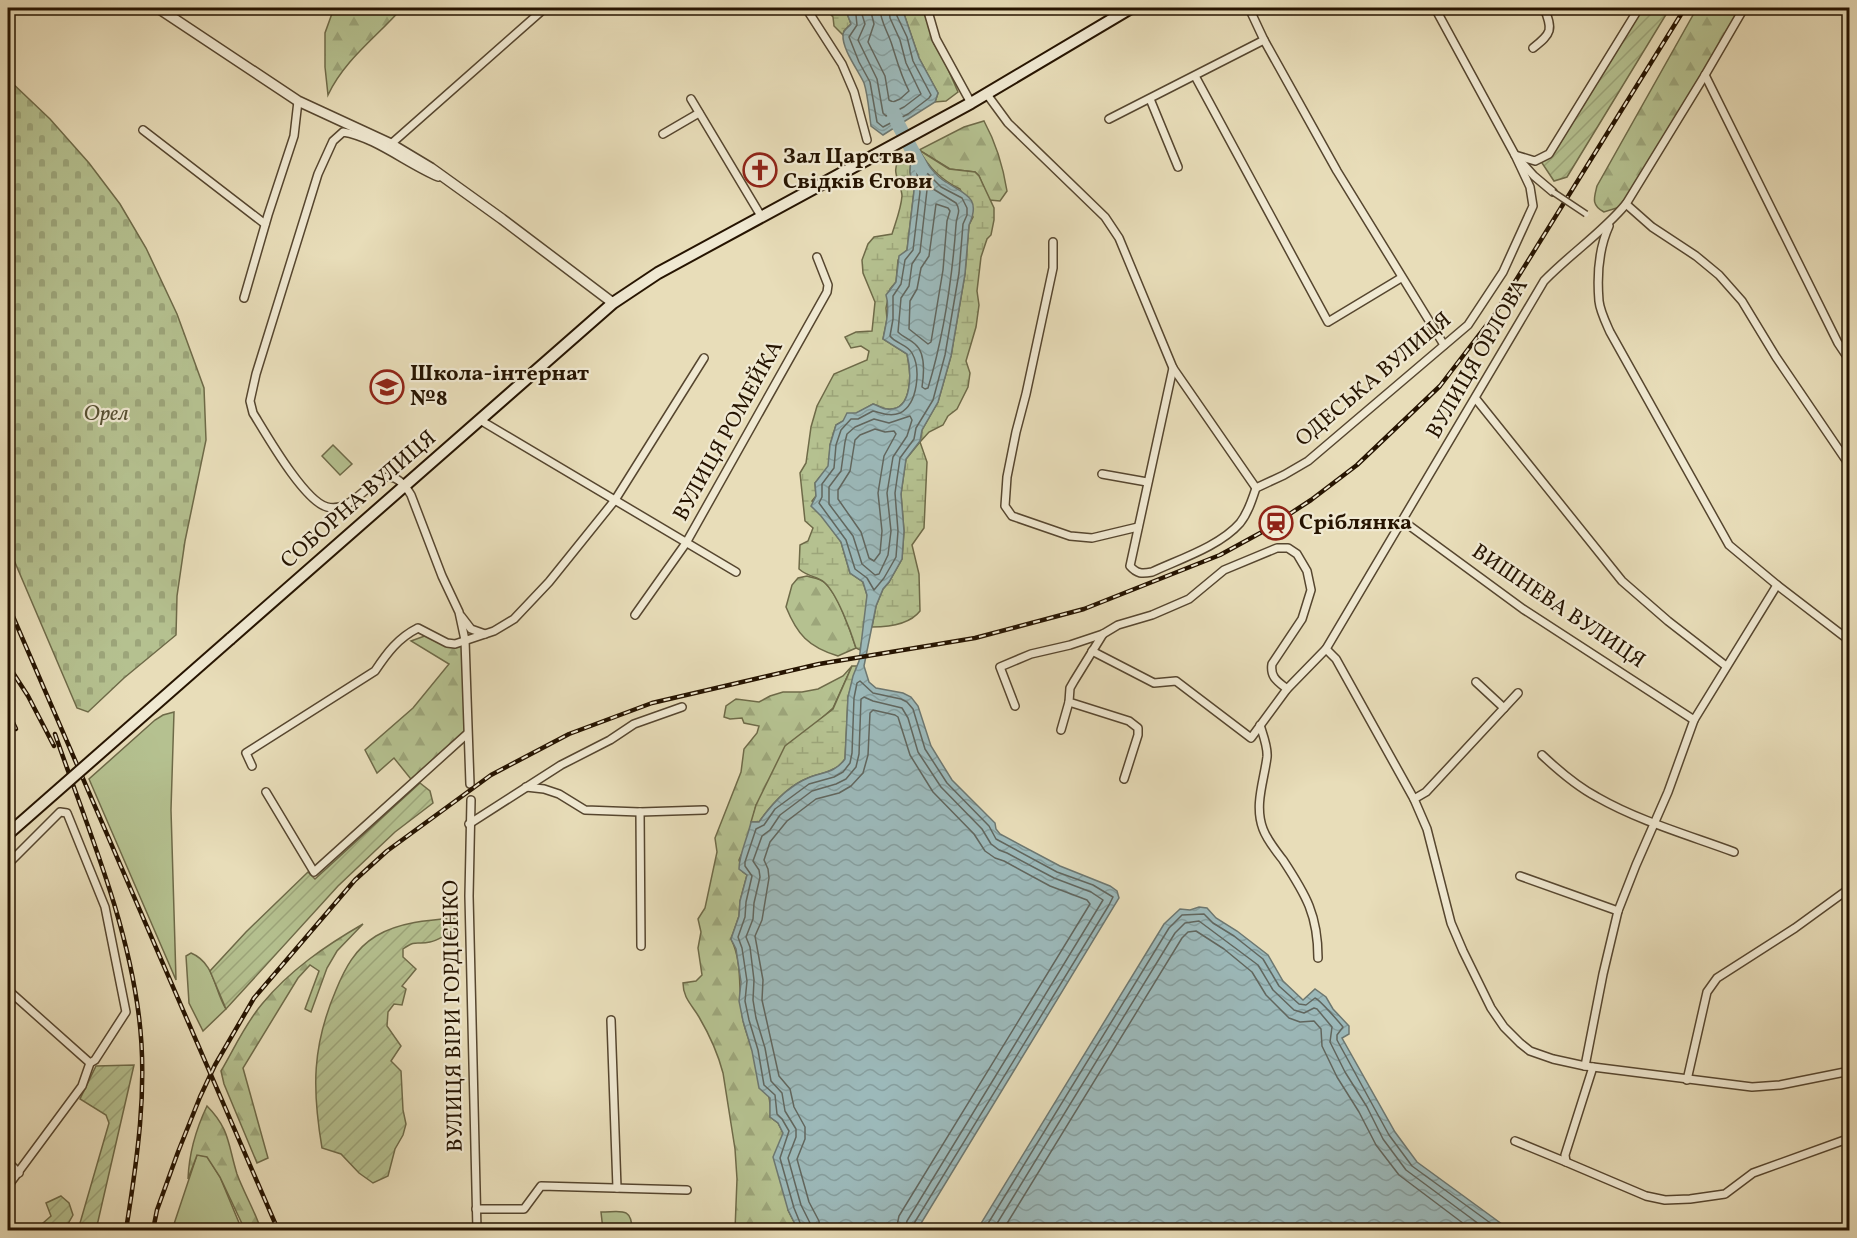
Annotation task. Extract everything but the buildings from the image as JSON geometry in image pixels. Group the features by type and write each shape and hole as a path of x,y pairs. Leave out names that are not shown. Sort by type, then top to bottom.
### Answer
{"main road":[{"name":"СОБОРНА ВУЛИЦЯ","path":"8,834 612,303 658,273 971,103 1131,8"}],"street":[{"path":"158,8 301,102 391,144 449,181 612,303"},
{"path":"391,144 545,8"},
{"path":"806,8 842,64 854,92 867,140"},
{"path":"927,8 936,39 971,103"},
{"path":"1249,8 1264,40 1337,171 1444,345"},
{"path":"1435,8 1515,155 1553,192 1586,214"},
{"path":"1533,48 1549,35 1550,29 1544,8"},
{"path":"1515,155 1535,161 1549,154 1639,8"},
{"name":"ВУЛИЦЯ ОРЛОВА","path":"1092,651 1154,683 1176,681 1251,738 1287,689 1326,649 1544,281 1610,223 1626,204 1744,8"},
{"path":"1109,119 1264,40"},
{"path":"1705,75 1838,343 1850,361"},
{"path":"1195,76 1328,321 1401,278"},
{"path":"986,93 1008,123 1105,217 1119,238 1173,368 1256,489 1240,522 1223,538 1152,572 1142,574 1130,566 1173,368"},
{"path":"691,99 761,216"},
{"path":"1150,99 1178,167"},
{"path":"244,298 294,136 301,102"},
{"path":"663,134 699,113"},
{"path":"143,130 265,224"},
{"path":"449,181 418,169 356,134 343,132 333,141 318,174 256,374 250,401 252,413 293,476 319,503 334,508 354,501 380,478 388,477 405,485 459,612 471,629 487,634"},
{"name":"ОДЕСЬКА ВУЛИЦЯ","path":"1256,489 1308,461 1468,325 1503,272 1533,206 1530,187 1515,155"},
{"path":"1626,204 1652,227 1696,256 1719,275 1742,301 1776,357 1850,466"},
{"path":"1610,223 1603,242 1600,262 1599,303 1610,332 1729,545 1850,641"},
{"path":"1053,242 1053,268 1016,432 1007,477 1005,506 1012,516 1070,536 1092,538 1138,527"},
{"name":"ВУЛИЦЯ РОМЕЙКА","path":"635,615 687,543 827,292 828,285 817,257"},
{"path":"252,766 246,753 375,671 389,650 405,634 418,628 452,644 487,634 514,619 530,603 615,500 704,358"},
{"path":"1476,399 1622,581 1668,621 1726,666"},
{"path":"480,420 736,572"},
{"path":"1102,474 1147,482"},
{"name":"ВИШНЕВА ВУЛИЦЯ","path":"1403,521 1523,609 1694,720"},
{"path":"1015,706 999,668 1031,654 1070,645 1103,634 1118,625 1152,615 1189,599 1224,570 1277,548 1288,548 1298,554 1307,572 1311,590 1302,619 1272,664 1271,672 1274,679 1287,689"},
{"path":"1585,1066 1618,911 1655,823 1694,720 1777,585"},
{"path":"459,612 465,640 470,784"},
{"path":"1061,730 1070,688 1103,634"},
{"path":"1326,649 1336,659 1414,799 1427,829 1451,923 1463,951 1495,1014 1520,1043 1530,1051 1585,1066 1752,1087 1780,1085 1850,1071"},
{"path":"1476,682 1504,708"},
{"path":"1414,799 1426,792 1518,693"},
{"path":"1068,702 1129,721 1138,728 1138,735 1124,779"},
{"path":"469,824 526,787 634,724 682,707"},
{"path":"1260,725 1268,754 1260,789 1259,811 1263,831 1302,888 1311,907 1318,936 1318,958"},
{"path":"266,792 314,872 467,734"},
{"path":"1542,755 1564,776 1620,809 1734,852"},
{"path":"526,787 559,794 585,810 640,812 704,810"},
{"name":"ВУЛИЦЯ ВІРИ ГОРДІЄНКО","path":"471,800 469,896 477,1230"},
{"path":"8,864 60,812 67,813 105,907 126,1012 95,1060 90,1063 82,1086 8,1186"},
{"path":"640,812 641,946"},
{"path":"1520,876 1618,911"},
{"path":"1687,1080 1707,992 1717,978 1795,928 1850,888"},
{"path":"8,990 90,1063"},
{"path":"611,1020 616,1188"},
{"path":"1566,1162 1565,1155 1593,1067"},
{"path":"1515,1142 1646,1196 1665,1200 1725,1194 1753,1173 1850,1138"},
{"path":"8,1162 19,1173"},
{"path":"476,1209 525,1209 541,1186 687,1190"}],"green space":[{"path":"334,8 402,8 352,59 328,95 325,33"},
{"path":"825,8 845,8 851,24 843,35 834,26 833,17"},
{"path":"902,8 923,8 934,44 958,92 946,101 935,102 938,93 919,58"},
{"path":"1638,8 1670,8 1567,177 1554,181 1540,160 1549,154"},
{"path":"1697,8 1744,8 1626,205 1604,212 1595,204 1597,186"},
{"name":"Орел","path":"8,79 50,119 89,163 120,204 146,248 177,314 204,388 206,440 185,541 177,596 176,635 124,678 88,712 77,708 8,546"},
{"path":"984,121 1001,164 1007,191 1000,201 989,200 975,172 950,169 919,150 964,127"},
{"path":"919,150 949,169 975,172 994,208 991,235 987,239 981,257 976,327 966,361 970,373 968,387 957,409 948,416 943,425 929,432 920,442 922,430 938,402 951,356 965,274 969,225 973,217 960,189 936,173"},
{"path":"911,157 910,172 914,191 907,250 898,260 896,282 890,289 883,339 907,354 909,389 902,404 896,408 885,409 873,404 836,425 830,445 829,466 815,483 816,496 812,501 841,542 850,573 863,582 867,595 865,627 860,650 856,648 843,613 829,587 821,580 799,569 800,545 808,541 813,528 805,521 800,473 806,463 811,427 817,406 834,374 867,360 869,351 861,346 851,348 845,337 856,332 872,331 875,302 863,273 862,260 868,244 874,237 892,234 902,196 896,166 899,161"},
{"path":"920,442 927,462 924,528 912,545 919,574 920,611 905,622 872,627 876,606 883,589 902,559 904,531 901,494 906,459"},
{"path":"333,445 352,464 340,475 322,456"},
{"path":"807,576 821,580 835,596 856,648 838,656 811,644 799,632 786,607 792,585 798,578"},
{"path":"430,634 447,643 465,640 467,734 414,783 394,758 377,773 365,750 413,708 449,664 411,641"},
{"path":"852,666 833,708 813,726 756,805 748,839 739,860 743,872 747,875 740,901 739,916 731,939 738,959 741,1010 746,1032 765,1082 770,1117 778,1123 783,1133 788,1210 798,1230 735,1230 737,1179 735,1149 723,1073 710,1037 683,988 683,983 696,981 702,975 698,948 701,932 698,919 705,908 717,852 715,838 741,772 744,749 757,733 759,726 744,723 742,718 724,717 726,706 736,699 759,702 783,692 818,689 843,676"},
{"path":"852,666 857,666 848,697 845,759 833,770 801,781 787,791 759,822 751,822 756,805 785,746 833,709"},
{"path":"174,712 171,810 176,980 89,779 155,720"},
{"path":"420,783 430,791 433,803 395,832 338,886 226,1009 210,971 246,932 308,872 315,879"},
{"path":"456,918 457,931 430,942 411,944 403,949 403,957 416,969 402,986 406,989 402,1005 394,1004 388,1012 387,1026 401,1046 391,1061 401,1071 406,1124 395,1149 388,1176 373,1183 359,1173 341,1154 322,1148 317,1106 316,1068 318,1049 328,1010 347,967 356,953 369,941 385,931 405,925"},
{"path":"363,924 337,951 327,968 311,1012 305,1009 319,971 310,965 298,978 243,1068 268,1158 257,1163 224,1084 221,1071 250,1020 284,980 335,941"},
{"path":"191,953 205,963 226,1009 203,1031 189,1003 186,956"},
{"path":"134,1065 96,1230 78,1230 109,1123 106,1115 80,1099 96,1066"},
{"path":"207,1106 215,1114 224,1130 237,1174 261,1230 245,1230 220,1177 207,1157 197,1155 188,1179 194,1141"},
{"path":"197,1155 207,1156 220,1177 242,1230 172,1230"},
{"path":"61,1196 69,1203 73,1215 68,1224 77,1230 35,1230 51,1216 46,1203"},
{"path":"601,1212 624,1212 630,1217 632,1230 603,1230"}],"water":[{"path":"845,8 902,8 919,58 938,93 935,102 883,135 871,126 864,83 843,41 843,33 851,24"},
{"path":"919,150 927,164 938,176 965,193 972,202 973,208 951,356 938,402 922,430 920,441 906,459 901,494 904,531 902,559 883,589 876,606 864,666 869,682 876,688 903,693 911,697 918,706 931,746 952,780 995,823 1000,834 1060,866 1110,886 1117,891 1119,898 917,1230 798,1230 788,1210 773,1157 783,1133 778,1123 770,1117 770,1098 759,1088 739,1001 741,982 736,949 731,939 739,916 740,901 747,875 739,869 739,863 751,822 759,822 787,791 801,781 833,770 845,759 848,697 859,661 867,595 863,582 850,573 841,542 811,506 816,496 815,483 828,466 830,445 836,425 843,421 847,413 856,413 873,404 885,409 896,408 902,404 909,389 907,354 883,339 888,311 886,295 896,282 899,256 907,250 914,191 910,172 911,157"},
{"path":"1199,907 1207,908 1216,918 1268,955 1283,981 1303,1000 1315,989 1326,997 1333,1009 1349,1026 1349,1034 1342,1038 1395,1132 1417,1162 1510,1230 977,1230 1164,924 1180,909 1190,910"}],"waterway":[{"name":"Сріблянка","path":"892,109 922,169"}],"railway":[{"path":"153,1230 157,1210 200,1097 215,1065 254,998 355,880 387,851 491,775 569,734 652,703 819,664 975,638 1084,609 1220,555 1262,532 1311,500 1357,465 1440,386 1495,314 1685,8"},
{"path":"8,605 278,1230"},
{"path":"8,665 28,696 54,746"},
{"path":"8,712 16,729"},
{"path":"55,734 116,909 139,1017 142,1097 126,1230"}],"place":[{"name":"Зал Царства Свідків Єгови","path":"760,170"},
{"name":"Школа-інтернат №8","path":"387,387"},
{"name":"Сріблянка","path":"1276,523"}]}
